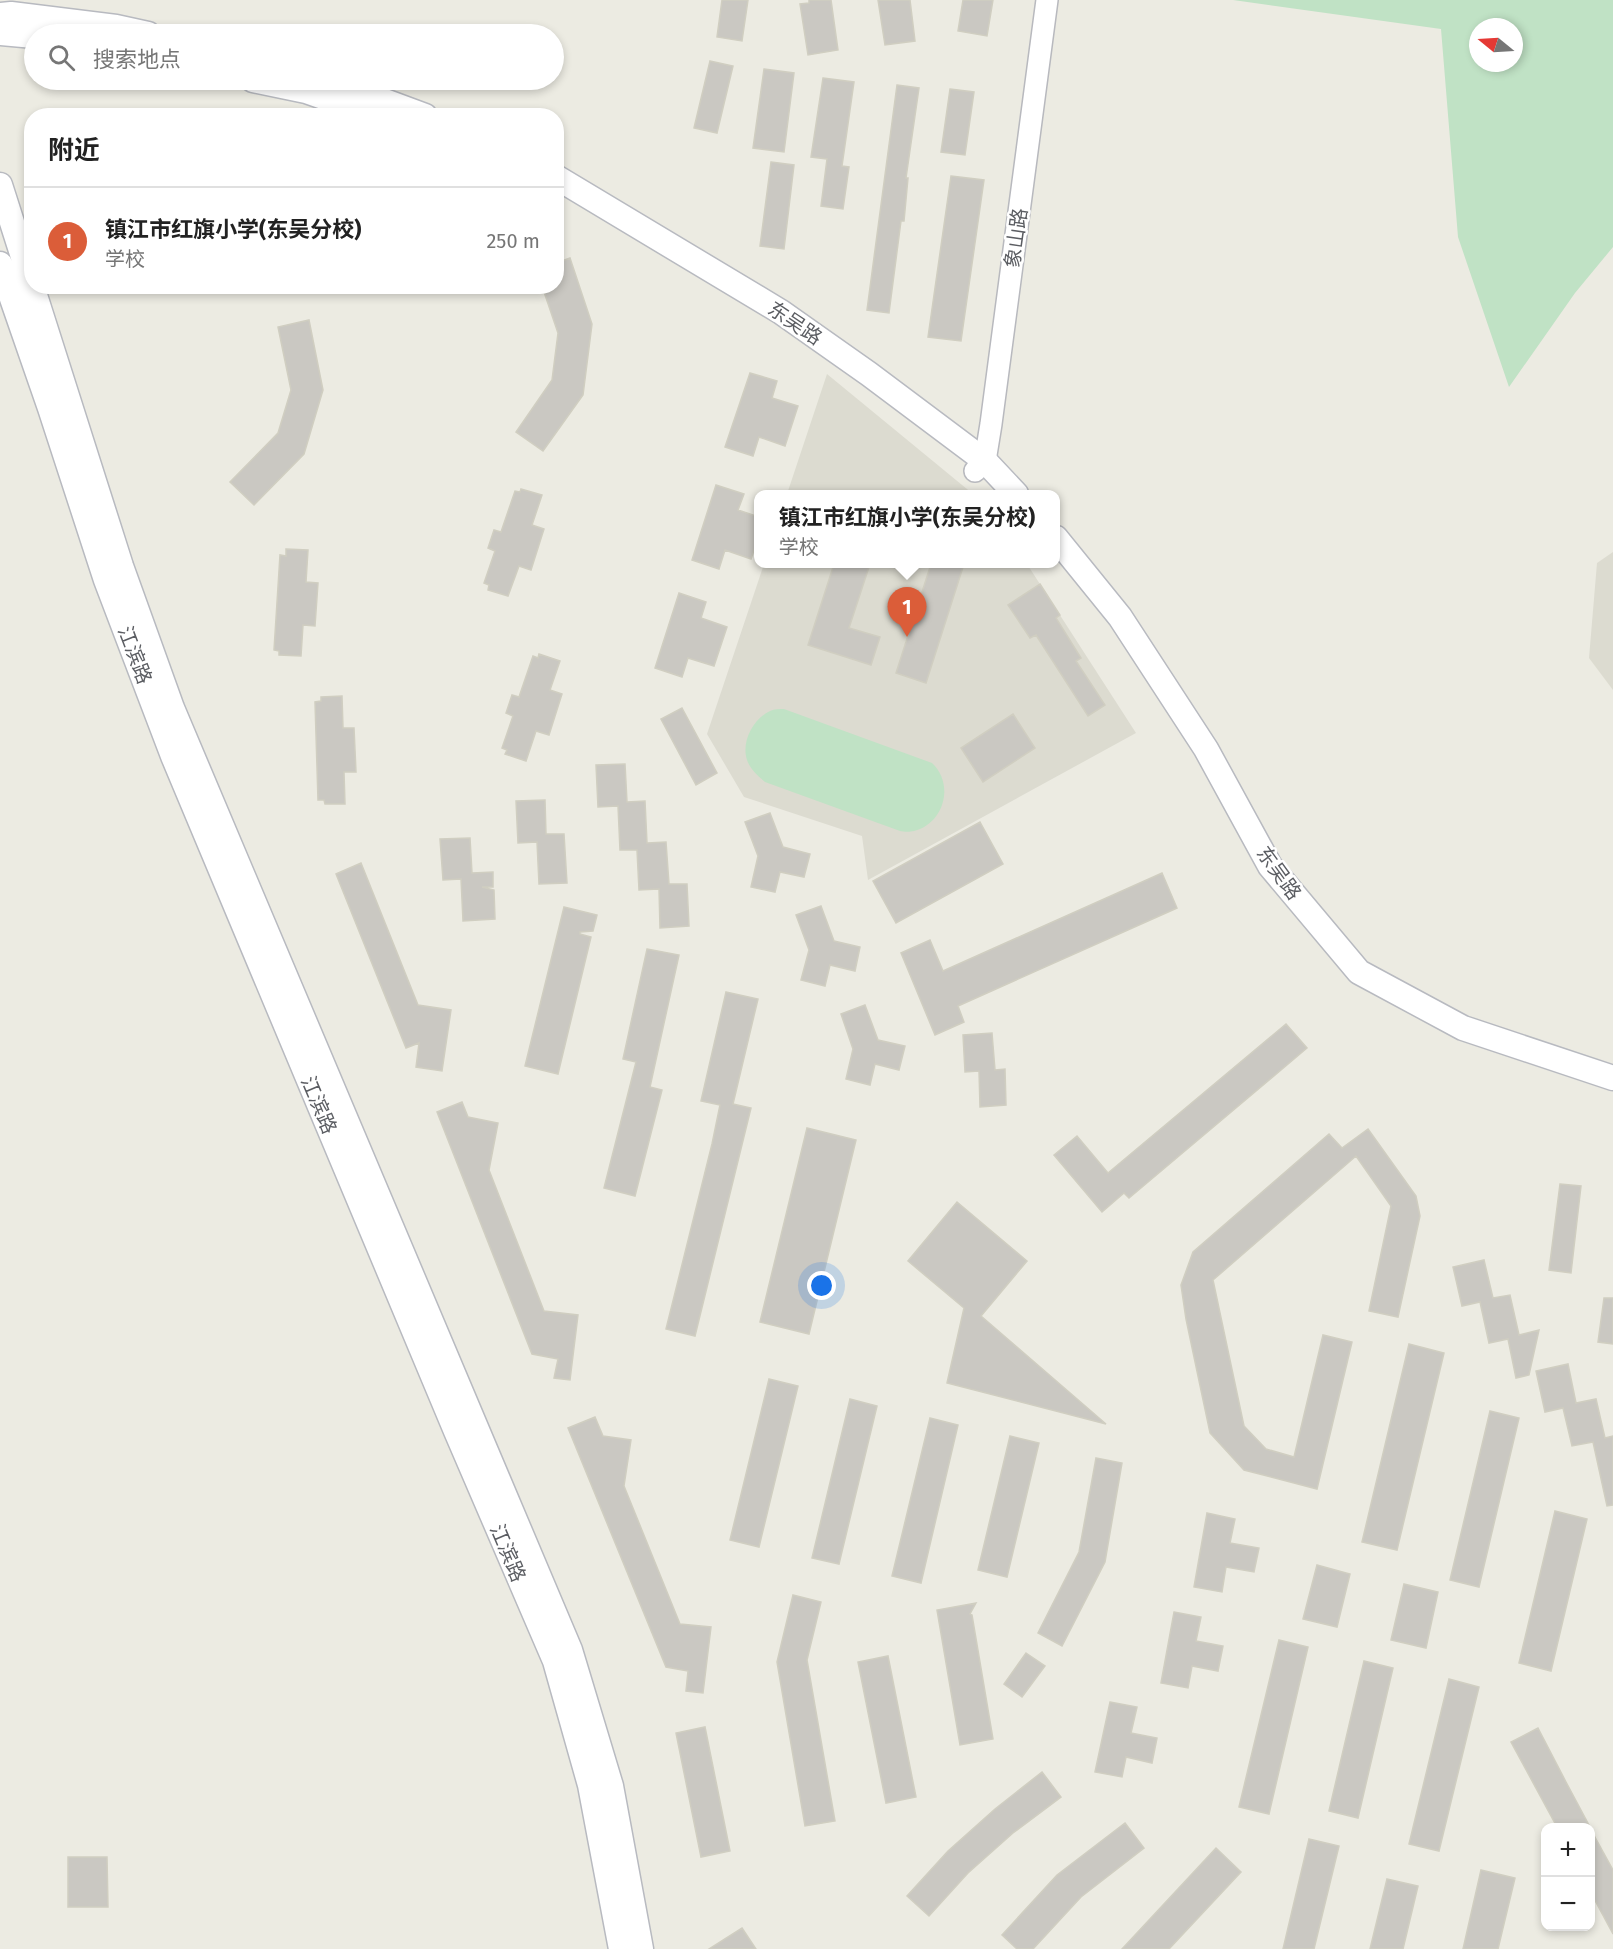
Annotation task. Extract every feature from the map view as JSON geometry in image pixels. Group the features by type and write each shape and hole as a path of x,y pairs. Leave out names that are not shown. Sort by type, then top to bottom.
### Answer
{"main road":[{"path":"0,15 11,14 92,24"},
{"path":"0,33 24,35"},
{"path":"301,90 354,108"},
{"path":"355,90 403,108"},
{"name":"东吴路","path":"564,182 781,312 868,374 1010,490"},
{"name":"江滨路","path":"0,185 24,261"},
{"name":"东吴路","path":"564,199 773,324 980,466 993,490"},
{"name":"江滨路","path":"0,264 106,580 173,756 555,1661 590,1785 621,1949"},
{"name":"江滨路","path":"35,294 121,566 172,708 570,1650 611,1786 641,1949"},
{"name":"东吴路","path":"1060,543 1120,617 1206,749 1270,866 1359,972 1463,1028 1613,1078"},
{"name":"东吴路","path":"1060,566 1108,626 1194,756 1258,874 1350,983 1458,1041 1613,1093"}],"street":[{"name":"象山路","path":"980,466 1047,0"}],"shaded area":[{"path":"827,374 968,490 788,490"},
{"path":"1613,552 1613,690 1589,658 1597,563"},
{"path":"763,568 1030,568 1136,733 868,880 862,836 744,797 707,734"}],"green space":[{"path":"1233,0 1613,0 1613,247 1575,293 1509,387 1458,237 1441,29"},
{"path":"784,709 932,763 943,782 943,802 939,812 924,827 902,831 765,782 748,763 747,739 754,725 764,715 773,710"}],"building":[{"path":"722,0 748,0 742,41 717,37"},
{"path":"809,0 831,0 838,50 808,55 800,4 809,3"},
{"path":"878,0 910,0 915,41 885,45"},
{"path":"963,0 993,0 987,36 958,31"},
{"path":"710,61 733,66 717,133 694,128"},
{"path":"764,69 794,73 784,152 753,148"},
{"path":"823,78 854,82 842,166 849,167 843,209 821,206 827,159 811,157"},
{"path":"897,85 919,88 906,178 908,178 904,221 901,221 889,313 867,310"},
{"path":"950,89 974,92 965,155 941,152"},
{"path":"771,162 794,165 784,249 760,246"},
{"path":"951,176 984,180 961,341 928,337"},
{"path":"570,258 592,324 583,395 543,451 516,432 552,380 558,333 545,294 564,294 564,260"},
{"path":"309,320 323,390 304,454 254,505 230,482 278,433 291,390 278,327"},
{"path":"750,373 777,381 772,398 798,406 785,446 759,437 753,456 725,447"},
{"path":"716,485 744,494 738,510 754,515 754,550 751,559 725,550 719,569 692,560"},
{"path":"521,489 542,495 532,525 544,529 531,570 519,566 508,596 488,590 489,585 484,583 495,551 488,548 494,530 501,532 515,491 520,492"},
{"path":"286,549 308,550 306,582 318,583 315,626 303,625 301,656 279,655 279,651 274,650 280,555 286,556"},
{"path":"833,568 869,568 849,628 880,637 871,665 808,645"},
{"path":"930,568 963,568 926,683 896,673"},
{"path":"1040,584 1060,615 1056,618 1081,658 1076,661 1105,705 1088,716 1036,635 1030,638 1008,605"},
{"path":"679,593 706,602 701,618 727,627 714,666 688,658 682,677 655,668"},
{"path":"539,654 560,661 550,690 562,694 549,735 536,731 526,761 505,754 507,750 502,748 513,716 506,713 512,695 519,697 533,656 538,658"},
{"path":"342,696 343,728 354,728 356,772 344,772 345,804 325,804 324,800 318,800 315,702 321,701 321,697"},
{"path":"682,708 717,773 696,785 661,719"},
{"path":"1013,714 1035,748 983,782 961,748"},
{"path":"625,764 627,802 645,801 647,843 666,842 669,884 687,884 689,926 660,928 659,889 639,890 637,850 620,850 618,806 598,807 596,765"},
{"path":"545,800 546,834 564,834 567,883 539,884 537,842 518,843 516,801"},
{"path":"770,813 783,847 810,854 804,877 780,872 775,892 751,887 758,856 745,822"},
{"path":"980,822 1003,864 896,923 873,881"},
{"path":"470,838 472,873 493,872 493,887 482,887 494,890 495,919 463,921 461,879 443,880 440,839"},
{"path":"361,863 418,1005 451,1010 442,1071 416,1067 419,1043 406,1048 336,874"},
{"path":"1162,873 1177,908 958,1006 964,1022 935,1035 901,953 930,940 943,971"},
{"path":"821,906 834,941 860,947 855,971 830,965 825,986 801,980 809,950 796,915"},
{"path":"564,907 597,915 593,931 580,932 580,934 591,937 558,1074 525,1066"},
{"path":"647,949 679,955 650,1087 662,1090 635,1196 604,1188 636,1062 623,1059"},
{"path":"726,992 758,999 733,1104 751,1108 695,1336 666,1329 720,1105 701,1101"},
{"path":"865,1005 878,1040 905,1046 899,1070 875,1064 870,1085 846,1079 853,1049 841,1014"},
{"path":"1286,1024 1307,1048 1129,1198 1124,1193 1102,1212 1054,1155 1077,1136 1108,1173"},
{"path":"992,1033 995,1070 1005,1069 1006,1105 980,1107 979,1071 965,1072 963,1035"},
{"path":"462,1102 468,1117 498,1123 489,1170 544,1311 578,1315 570,1380 554,1378 558,1359 532,1354 437,1112"},
{"path":"807,1128 856,1140 809,1334 760,1322"},
{"path":"1368,1129 1416,1196 1420,1216 1398,1317 1369,1311 1391,1206 1356,1156 1213,1280 1244,1426 1266,1449 1294,1457 1323,1335 1352,1342 1317,1489 1244,1470 1210,1433 1181,1285 1193,1252 1329,1134 1342,1148"},
{"path":"1560,1184 1581,1186 1571,1273 1549,1270"},
{"path":"957,1202 1027,1261 981,1316 1106,1424 947,1383 964,1308 908,1261"},
{"path":"1484,1260 1493,1298 1510,1295 1519,1335 1539,1330 1529,1375 1516,1378 1508,1339 1489,1343 1480,1302 1462,1306 1453,1267"},
{"path":"1604,1298 1613,1298 1613,1344 1598,1342"},
{"path":"1409,1344 1444,1353 1397,1550 1362,1542"},
{"path":"1568,1364 1576,1403 1596,1399 1605,1438 1613,1436 1613,1505 1607,1506 1593,1442 1572,1446 1563,1408 1545,1412 1536,1371"},
{"path":"769,1379 798,1386 759,1547 730,1540"},
{"path":"850,1399 877,1406 839,1564 812,1558"},
{"path":"1490,1411 1519,1418 1479,1587 1450,1580"},
{"path":"595,1417 603,1436 631,1440 624,1486 680,1624 711,1627 703,1693 686,1691 688,1671 666,1667 568,1428"},
{"path":"930,1418 958,1425 921,1583 892,1576"},
{"path":"1010,1436 1039,1443 1007,1577 978,1570"},
{"path":"1096,1458 1122,1463 1105,1562 1062,1646 1038,1633 1079,1552"},
{"path":"1555,1511 1587,1519 1551,1671 1519,1663"},
{"path":"1207,1513 1235,1519 1230,1543 1259,1548 1254,1572 1226,1567 1222,1592 1194,1587"},
{"path":"1317,1565 1350,1574 1337,1627 1303,1619"},
{"path":"1404,1584 1438,1592 1426,1648 1391,1640"},
{"path":"793,1595 821,1602 807,1660 835,1821 805,1826 777,1662"},
{"path":"976,1603 970,1614 993,1739 960,1745 937,1610"},
{"path":"1174,1612 1201,1617 1196,1641 1223,1646 1218,1671 1192,1666 1188,1688 1161,1683"},
{"path":"1279,1640 1308,1647 1269,1814 1239,1807"},
{"path":"1026,1653 1045,1666 1022,1697 1004,1684"},
{"path":"888,1656 916,1797 886,1803 858,1662"},
{"path":"1364,1661 1393,1668 1358,1818 1329,1811"},
{"path":"1449,1679 1479,1687 1439,1851 1409,1844"},
{"path":"1110,1702 1137,1707 1131,1733 1157,1738 1152,1763 1126,1757 1122,1777 1095,1772"},
{"path":"705,1727 730,1851 701,1857 676,1733"},
{"path":"1538,1728 1588,1823 1555,1823 1511,1742"},
{"path":"1042,1772 1061,1797 1013,1833 968,1873 929,1916 907,1896 948,1851 995,1809"},
{"path":"1125,1823 1144,1848 1081,1897 1033,1949 1017,1949 1002,1935 1057,1875"},
{"path":"1595,1837 1613,1870 1613,1934 1595,1900"},
{"path":"1309,1839 1339,1846 1314,1949 1283,1949"},
{"path":"1216,1848 1241,1872 1169,1949 1122,1949"},
{"path":"68,1857 107,1857 108,1907 68,1907"},
{"path":"1481,1870 1515,1878 1498,1949 1463,1949"},
{"path":"1387,1879 1418,1886 1403,1949 1370,1949"},
{"path":"742,1928 756,1949 709,1949"}],"place":[{"name":"镇江市红旗小学(东吴分校)","path":"907,637"}]}
